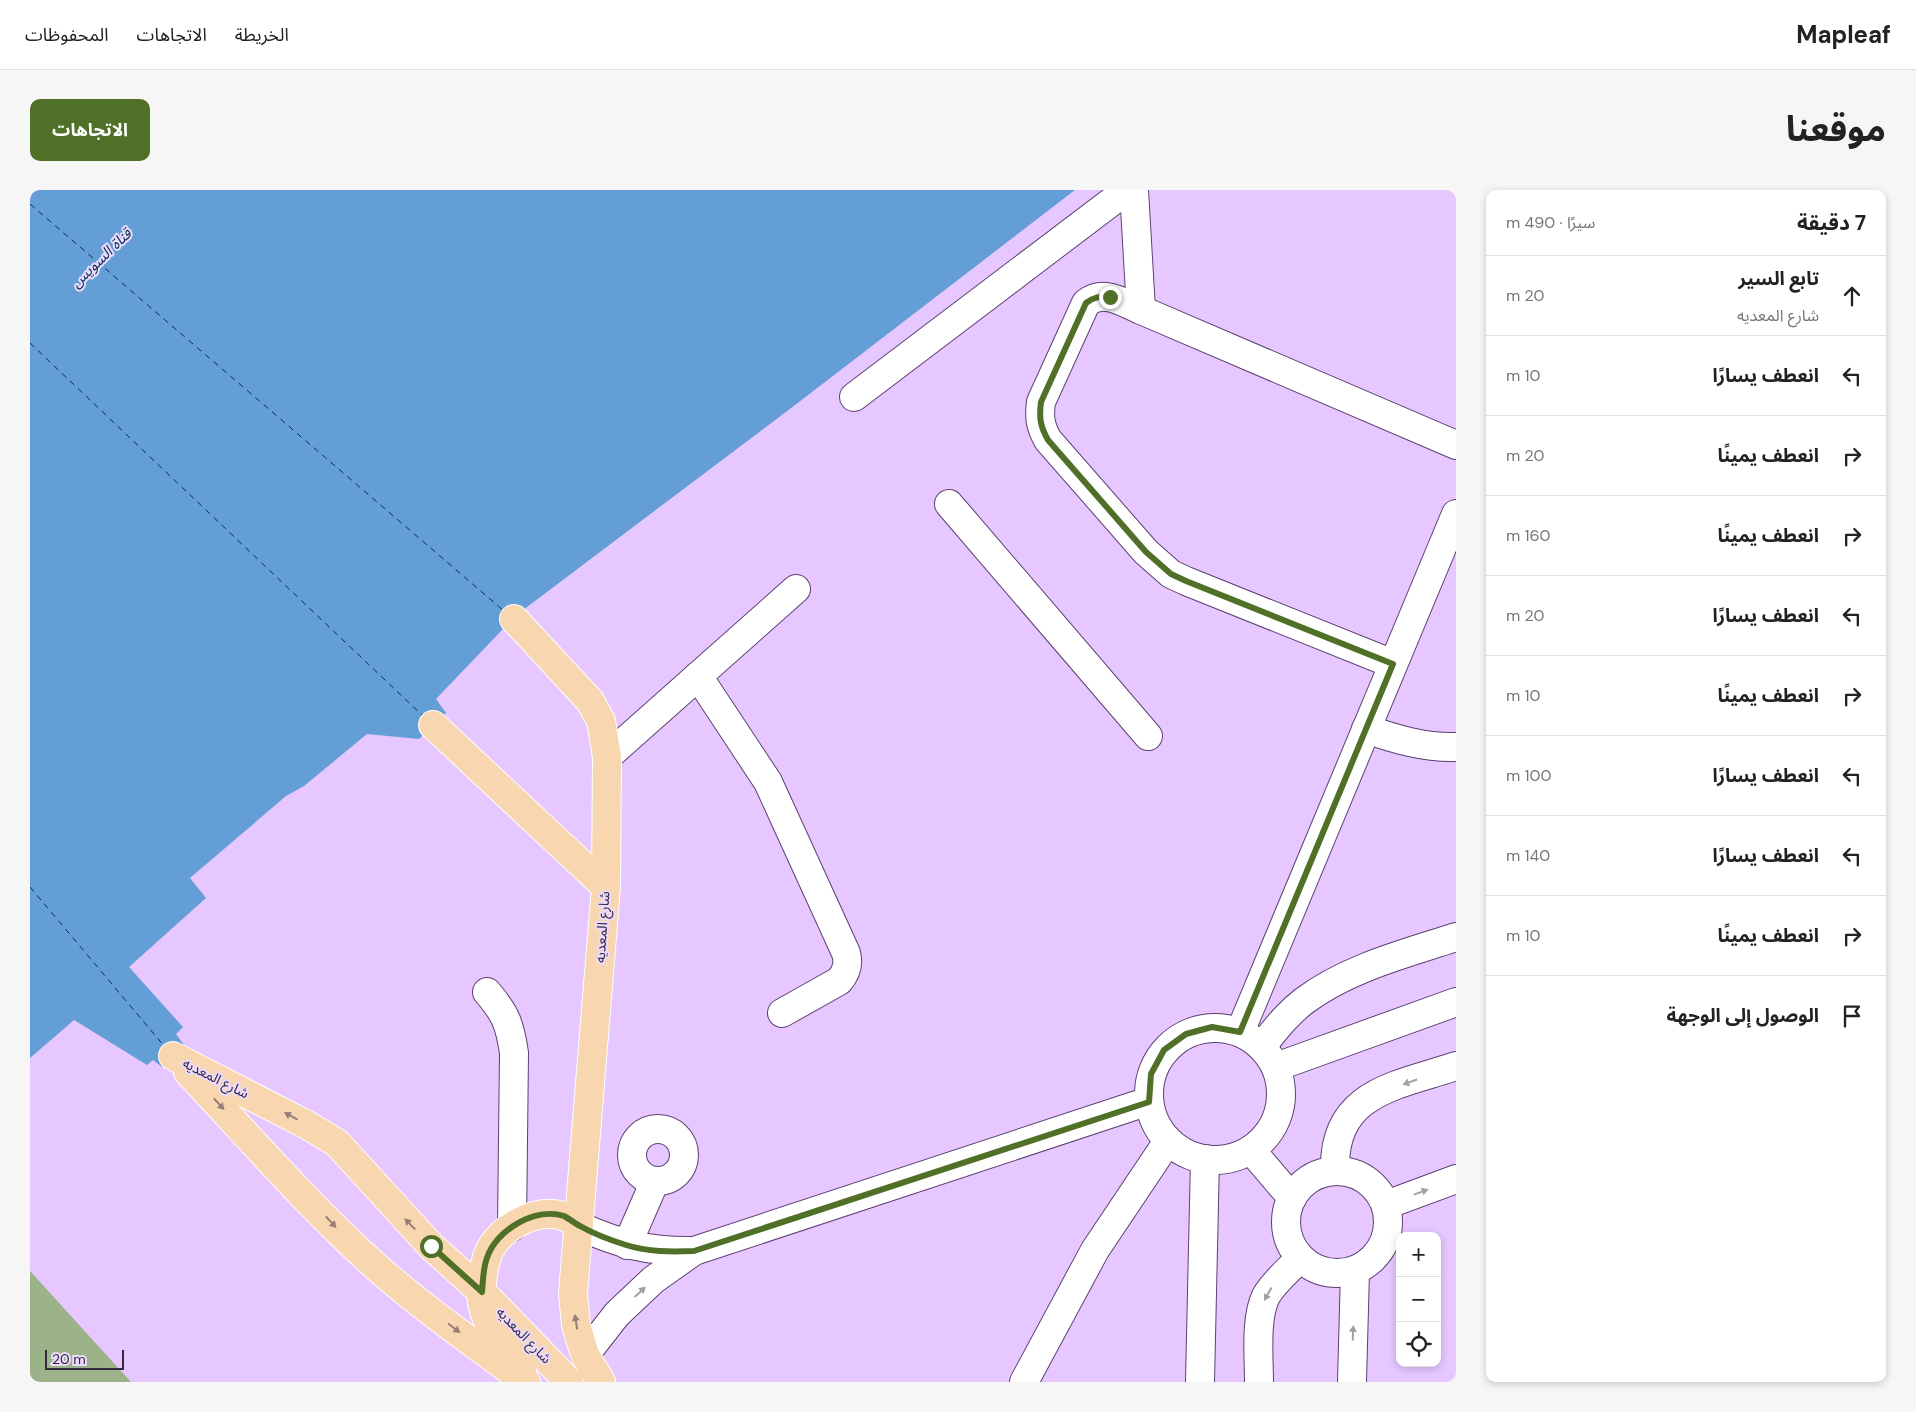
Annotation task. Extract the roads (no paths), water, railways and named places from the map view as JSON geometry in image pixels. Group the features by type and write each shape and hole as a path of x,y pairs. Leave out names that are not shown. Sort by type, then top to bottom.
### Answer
{"main road":[{"name":"شارع المعديه","path":"514,619 590,701 601,721 607,757 606,887 573,1294 576,1325 586,1355 601,1382"},
{"path":"433,725 606,887"},
{"name":"شارع المعديه","path":"526,1382 382,1271 336,1228 173,1056 283,1112 337,1143 431,1246 482,1292 569,1382"},
{"path":"533,1382 504,1347 482,1303 487,1258 500,1236 531,1217 541,1214 562,1216 579,1226"}],"street":[{"path":"854,397 1127,190"},
{"path":"1134,190 1140,310"},
{"path":"1393,664 1171,574 1146,552 1048,440 1041,428 1039,415 1041,402 1086,303 1092,298 1101,296 1110,297 1456,444"},
{"path":"949,504 1148,736"},
{"path":"1259,1048 1366,729 1456,514"},
{"path":"607,757 796,589"},
{"path":"698,676 768,782 846,953 847,968 844,975 838,981 782,1013"},
{"path":"1366,729 1394,739 1424,745 1456,747"},
{"path":"1259,1048 1281,1022 1303,1002 1328,985 1355,972 1456,937"},
{"path":"487,992 502,1010 511,1030 514,1053 512,1227"},
{"path":"1259,1048 1456,1002"},
{"path":"1212,1027 1259,1048 1282,1090 1279,1114 1268,1134 1251,1150 1228,1159 1205,1160 1185,1153 1168,1141 1155,1123 1149,1102 1151,1074 1164,1050 1186,1034 1212,1027"},
{"path":"1335,1170 1334,1153 1337,1137 1344,1122 1354,1109 1368,1098 1383,1091 1456,1066"},
{"path":"579,1226 627,1245 670,1252 694,1251 1149,1102"},
{"path":"1024,1382 1095,1250 1168,1141"},
{"path":"1251,1150 1292,1198"},
{"path":"1200,1382 1205,1160"},
{"path":"1335,1170 1363,1177 1375,1186 1386,1205 1389,1227 1386,1241 1379,1254 1368,1264 1355,1271 1340,1274 1312,1267 1300,1258 1291,1246 1286,1232 1286,1217 1296,1190 1307,1180 1320,1173 1335,1170"},
{"path":"1386,1205 1456,1179"},
{"path":"627,1245 655,1181"},
{"path":"586,1355 617,1314 652,1280 694,1251"},
{"path":"1259,1382 1262,1306 1272,1287 1300,1258"},
{"path":"1352,1382 1355,1271"}],"water":[{"name":"قناة السويس","path":"30,190 1075,190 799,402 527,607 502,630 436,699 446,713 419,739 367,734 304,786 286,796 190,878 206,898 129,967 183,1027 176,1034 184,1045 162,1067 153,1060 147,1065 74,1020 30,1058"}]}
